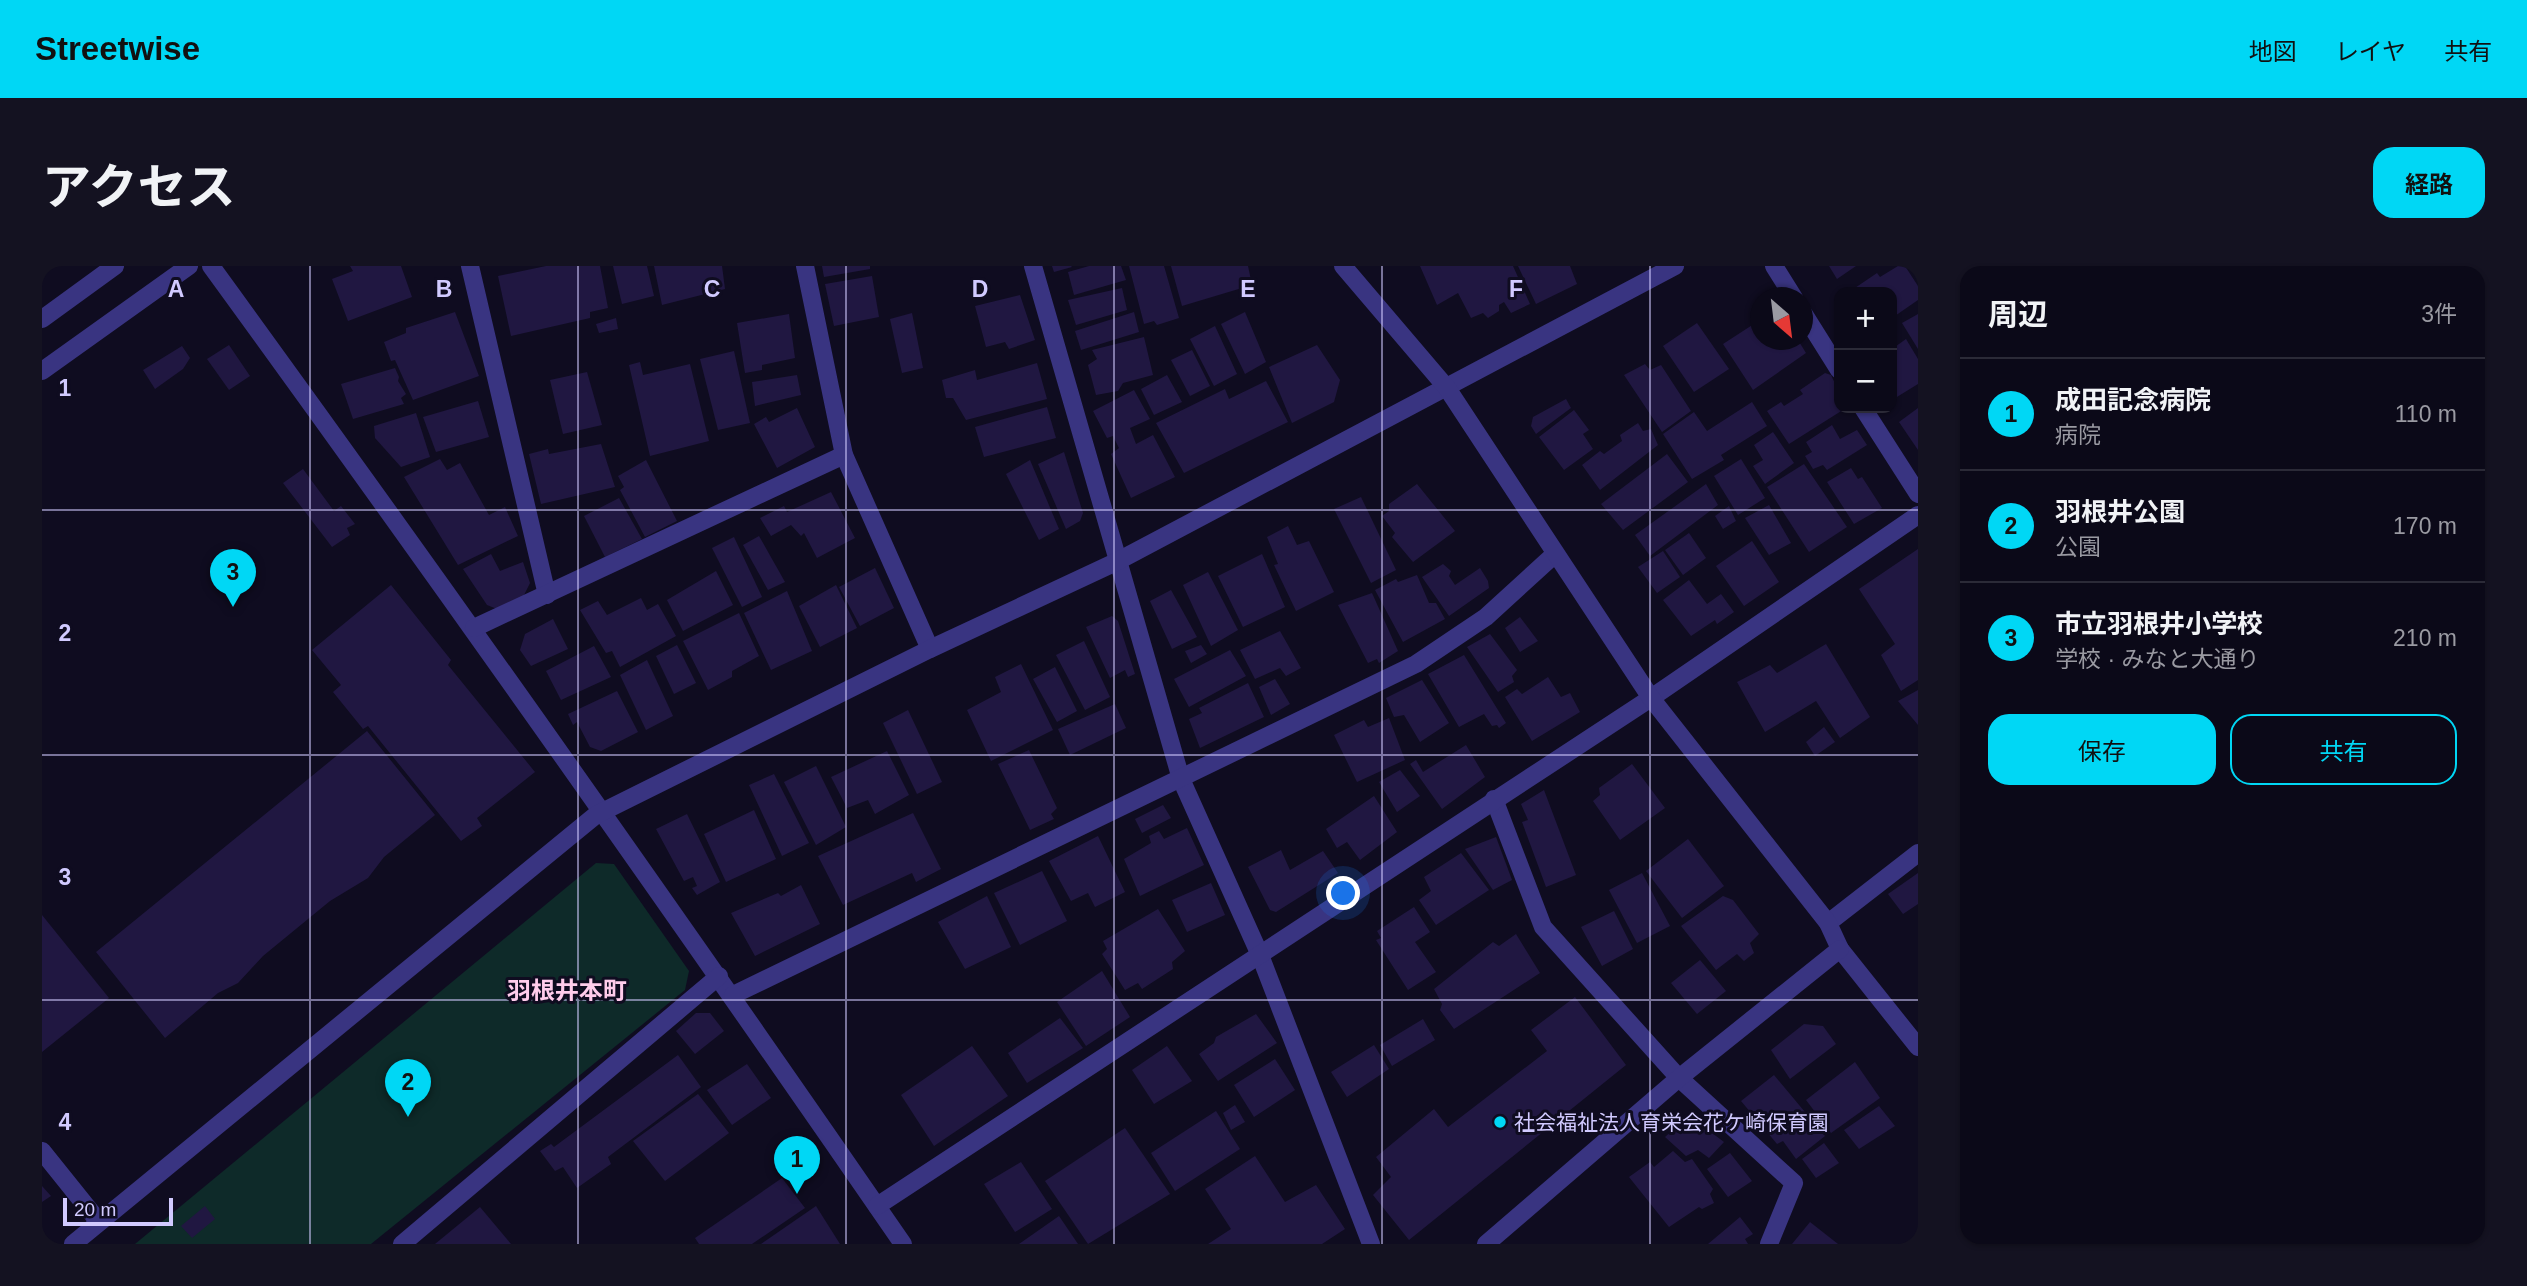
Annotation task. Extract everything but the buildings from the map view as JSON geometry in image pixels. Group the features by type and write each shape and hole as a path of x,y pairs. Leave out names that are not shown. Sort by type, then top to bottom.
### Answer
{"street":[{"path":"42,319 115,266"},
{"path":"42,372 189,266"},
{"path":"211,266 474,628 733,995 903,1244"},
{"path":"470,266 547,595"},
{"path":"805,266 844,455 930,649"},
{"path":"1033,266 1116,562 1181,779 1261,955 1371,1244"},
{"path":"1343,266 1447,388 1651,698 1828,923 1840,949 1918,1047"},
{"path":"73,1244 602,811 930,649 1116,562 1675,266"},
{"path":"1774,266 1787,287"},
{"path":"1813,329 1834,362"},
{"path":"1866,413 1918,494"},
{"path":"474,628 844,455"},
{"path":"877,1206 1651,698 1918,515"},
{"path":"733,995 1416,664 1486,617 1555,554"},
{"path":"1494,799 1544,927 1679,1078 1794,1184 1769,1244"},
{"path":"1828,923 1918,853"},
{"path":"1486,1244 1679,1078 1840,949"},
{"path":"402,1244 719,976"},
{"path":"42,1151 99,1222"}],"green space":[{"path":"596,863 614,864 689,971 685,990 371,1244 135,1244"}],"place":[{"name":"市立羽根井小学校","path":"233,607"},
{"name":"羽根井公園","path":"408,1117"},
{"name":"社会福祉法人育栄会花ケ崎保育園","path":"1500,1122"},
{"name":"成田記念病院","path":"797,1194"}],"district":[{"name":"羽根井本町","path":"567,990"}]}
